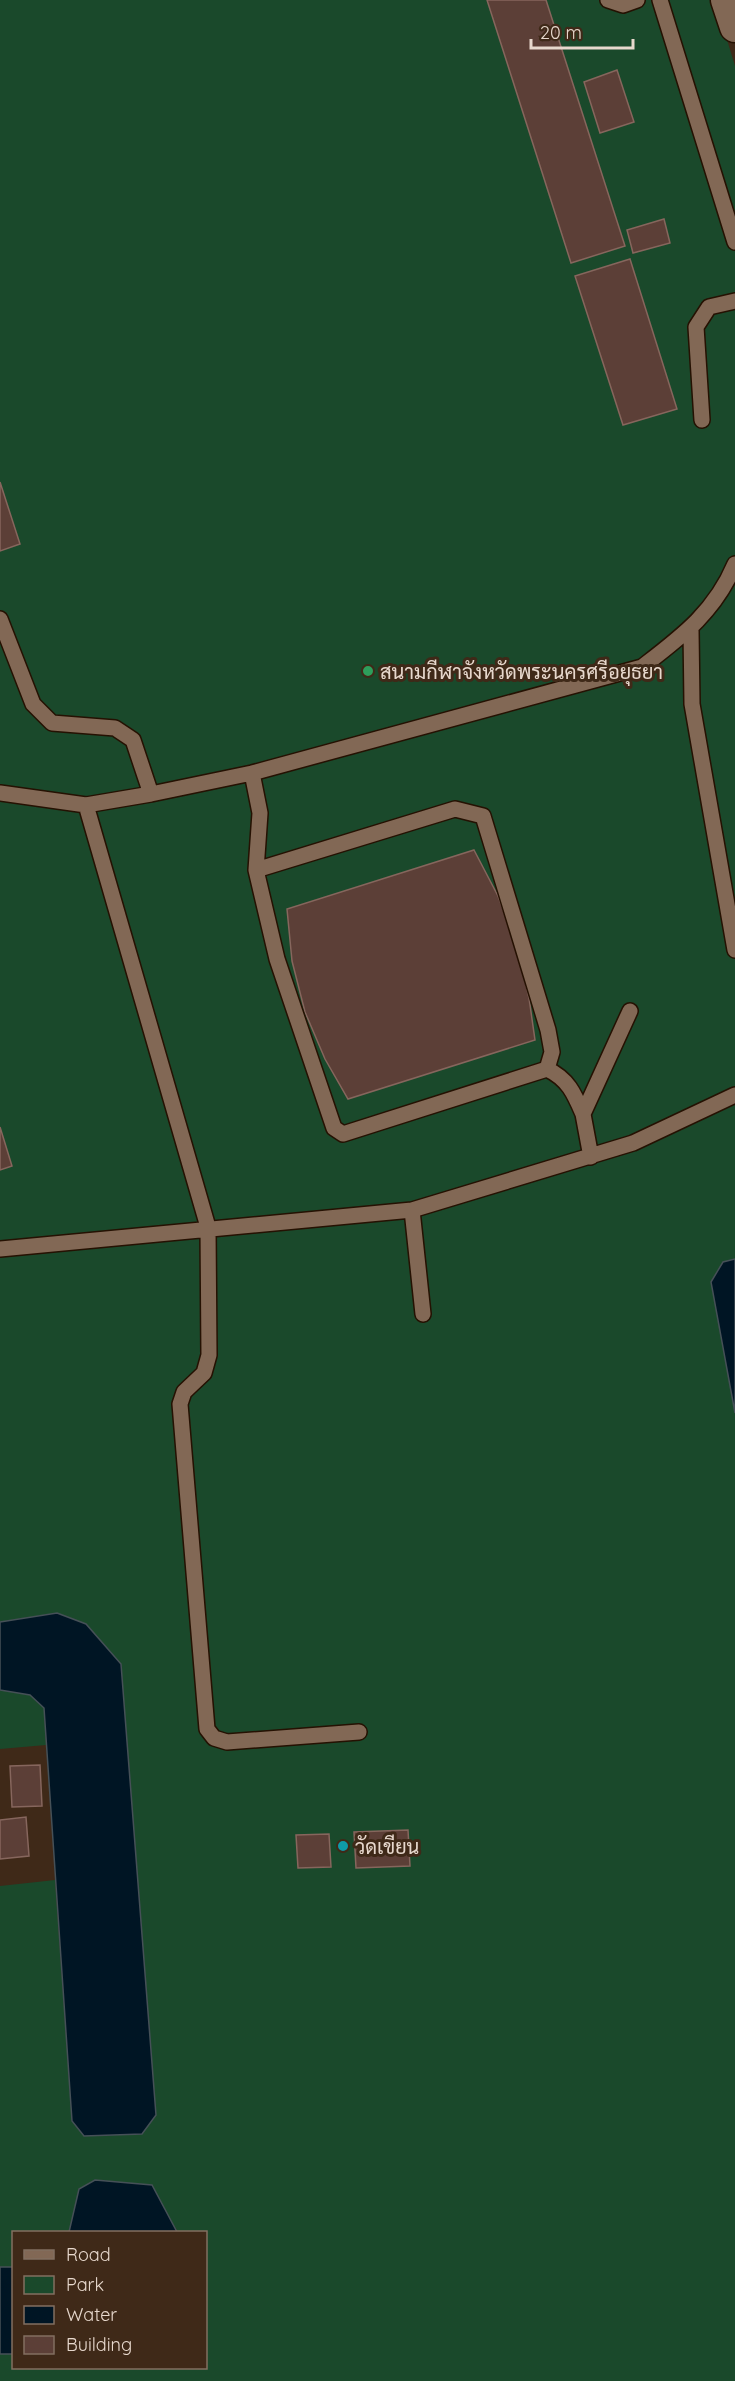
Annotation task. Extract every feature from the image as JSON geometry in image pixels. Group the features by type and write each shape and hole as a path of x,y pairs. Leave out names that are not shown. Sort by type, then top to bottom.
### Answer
{"street":[{"path":"726,0 735,27"}],"lane":[{"path":"608,0 624,5 637,0"},
{"path":"660,0 735,242"},
{"path":"702,420 696,327 709,307 735,301"},
{"path":"0,793 86,805 151,794 252,773 642,667 691,630 726,586 735,564"},
{"path":"0,619 33,704 52,723 115,728 133,740 151,794"},
{"path":"691,630 692,704 734,933 735,950"},
{"path":"252,773 260,813 256,870 277,959 334,1128 343,1134 547,1069 563,1076 573,1090 583,1114 591,1157"},
{"path":"86,805 208,1227 209,1356 204,1373 184,1392 180,1404 207,1729 214,1738 227,1742 358,1732"},
{"path":"256,870 455,809 483,816 548,1030 552,1052 547,1069"},
{"path":"583,1114 630,1011"},
{"path":"0,1248 208,1227 412,1210 633,1143 735,1095"},
{"path":"412,1210 423,1314"}],"green space":[{"name":"สนามกีฬาจังหวัดพระนครศรีอยุธยา","path":"0,0 715,0 735,66 735,2381 0,2381 0,2354 12,2354 12,2369 207,2369 207,2231 177,2231 176,2228 79,2189 69,2231 12,2231 12,2267 0,2267 0,1886 55,1880 72,2121 57,1613 0,1622"},
{"path":"0,1690 30,1695 44,1708 46,1745 0,1749"}],"water":[{"path":"735,1259 735,1413 711,1282 723,1262"},
{"path":"57,1613 86,1624 121,1664 156,2115 142,2134 84,2136 72,2121 44,1708 30,1695 0,1690 0,1622"},
{"path":"95,2180 152,2185 176,2231 69,2231 79,2189"},
{"path":"0,2267 12,2267 12,2354 0,2354"}],"building":[{"path":"487,0 546,0 625,246 571,263"},
{"path":"617,70 634,122 600,133 584,82"},
{"path":"664,219 670,243 633,253 627,230"},
{"path":"630,259 677,409 623,425 575,276"},
{"path":"0,482 20,544 0,551"},
{"path":"474,850 498,896 517,946 529,998 535,1040 348,1099 325,1059 305,1012 292,961 287,909"},
{"path":"0,1127 12,1166 0,1170"},
{"path":"40,1765 42,1806 12,1807 10,1766"},
{"path":"26,1817 29,1856 0,1859 0,1820"},
{"path":"408,1830 410,1866 356,1868 354,1832"},
{"path":"329,1834 331,1867 298,1868 296,1835"}],"place":[{"name":"สนามกีฬาจังหวัดพระนครศรีอยุธยา","path":"368,671"},
{"name":"วัดเขียน","path":"343,1846"}]}
